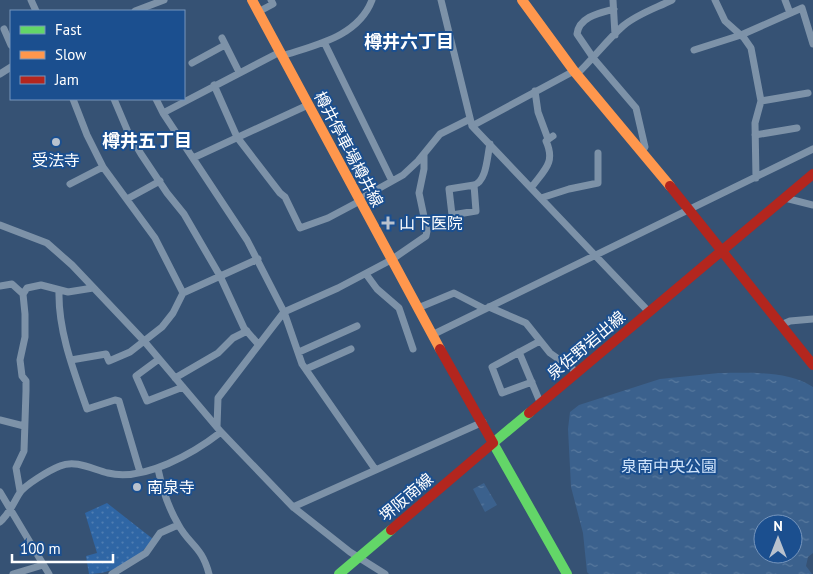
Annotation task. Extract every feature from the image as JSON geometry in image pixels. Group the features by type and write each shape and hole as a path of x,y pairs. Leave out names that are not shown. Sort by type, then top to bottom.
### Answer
{"main road":[{"name":"樽井停車場樽井線","path":"252,0 391,260 494,443"},
{"path":"522,0 576,73 723,250 813,365"},
{"name":"泉佐野岩出線","path":"494,443 540,402 813,174"},
{"path":"494,443 567,574"},
{"name":"堺阪南線","path":"338,574 494,443"}],"street":[{"path":"148,9 164,0"},
{"path":"258,12 273,4 271,0"},
{"path":"163,113 239,72 281,54 342,36 366,12 372,0"},
{"path":"442,0 471,122 649,312"},
{"path":"613,0 615,35"},
{"path":"214,85 238,137 280,193 286,196 300,228 328,218 402,176 424,155 440,134 471,122 576,73 594,59 630,21 672,0"},
{"path":"716,0 725,21 741,35 751,48 761,102 755,123 756,178"},
{"path":"785,0 790,13"},
{"path":"694,50 741,35 802,8 813,43"},
{"path":"614,9 592,16 580,23 576,34 580,42 636,108 645,147 641,152"},
{"path":"4,29 10,43"},
{"path":"192,63 224,42 239,72"},
{"path":"324,42 392,181"},
{"path":"531,188 550,161 551,151 546,141 550,138 538,112 535,91"},
{"path":"761,102 808,93"},
{"path":"73,100 87,135 103,167 155,238 183,292"},
{"path":"114,100 140,154 184,214 220,276 246,331 258,344"},
{"path":"156,100 258,260 284,312 306,369 375,469"},
{"path":"193,158 308,105"},
{"path":"755,135 797,128"},
{"path":"474,185 476,211 452,215 449,189 474,185 482,180 490,144"},
{"path":"434,334 813,149"},
{"path":"541,198 569,188 598,183 598,153"},
{"path":"0,522 11,509 20,492 63,464 76,464 109,474 140,472 158,469 203,446 219,430 218,398 284,312 366,274 391,260 426,236 428,231 419,193 424,169 424,155"},
{"path":"70,184 103,167"},
{"path":"127,199 160,181"},
{"path":"784,198 813,205"},
{"path":"0,225 47,243 72,265 144,341 219,430 293,507 359,558 385,574"},
{"path":"71,360 106,354 109,361 130,352 162,327 173,313 183,292 258,260"},
{"path":"366,274 377,289 399,308 413,349"},
{"path":"0,286 12,284 23,294"},
{"path":"20,492 16,468 24,451 26,386 22,376 20,360 25,337 23,294 27,288 41,285 59,291 93,288"},
{"path":"59,291 59,302 71,360 87,409 118,401 140,472"},
{"path":"418,308 454,293 526,323 550,353 577,372"},
{"path":"782,325 790,321 813,318"},
{"path":"299,352 357,326"},
{"path":"175,378 218,353 232,338 246,331"},
{"path":"532,382 502,393 492,367 540,340"},
{"path":"306,369 351,349"},
{"path":"520,352 540,402"},
{"path":"159,359 136,376 147,401 183,387"},
{"path":"0,420 24,426"},
{"path":"293,507 483,422"},
{"path":"158,469 165,499 178,525 201,552 209,574"},
{"path":"0,492 49,574"},
{"path":"112,574 146,552 160,534 178,525"},
{"path":"13,574 43,565"}],"shaded area":[{"path":"107,503 153,539 140,553 125,564 108,571 89,574 86,556 97,553 85,513"}],"water":[{"name":"泉南中央公園","path":"719,373 779,375 813,387 813,553 808,557 806,566 812,574 589,574 587,572 583,533 571,487 568,429 570,412 579,405 660,379"},
{"path":"484,483 497,505 485,512 473,489"}],"traffic: fast":[{"path":"529,413 493,443 567,574"},
{"path":"339,574 391,530"}],"traffic: slow":[{"path":"252,0 440,349"},
{"path":"522,0 574,71 670,186"}],"traffic: jam":[{"path":"529,413 813,174"},
{"path":"670,186 813,365"},
{"path":"391,530 493,443 440,349"}],"place":[{"name":"受法寺","path":"56,142"},
{"name":"山下医院","path":"388,223"},
{"name":"南泉寺","path":"137,487"}],"district":[{"name":"樽井六丁目","path":"409,41"},
{"name":"樽井五丁目","path":"147,140"}]}
